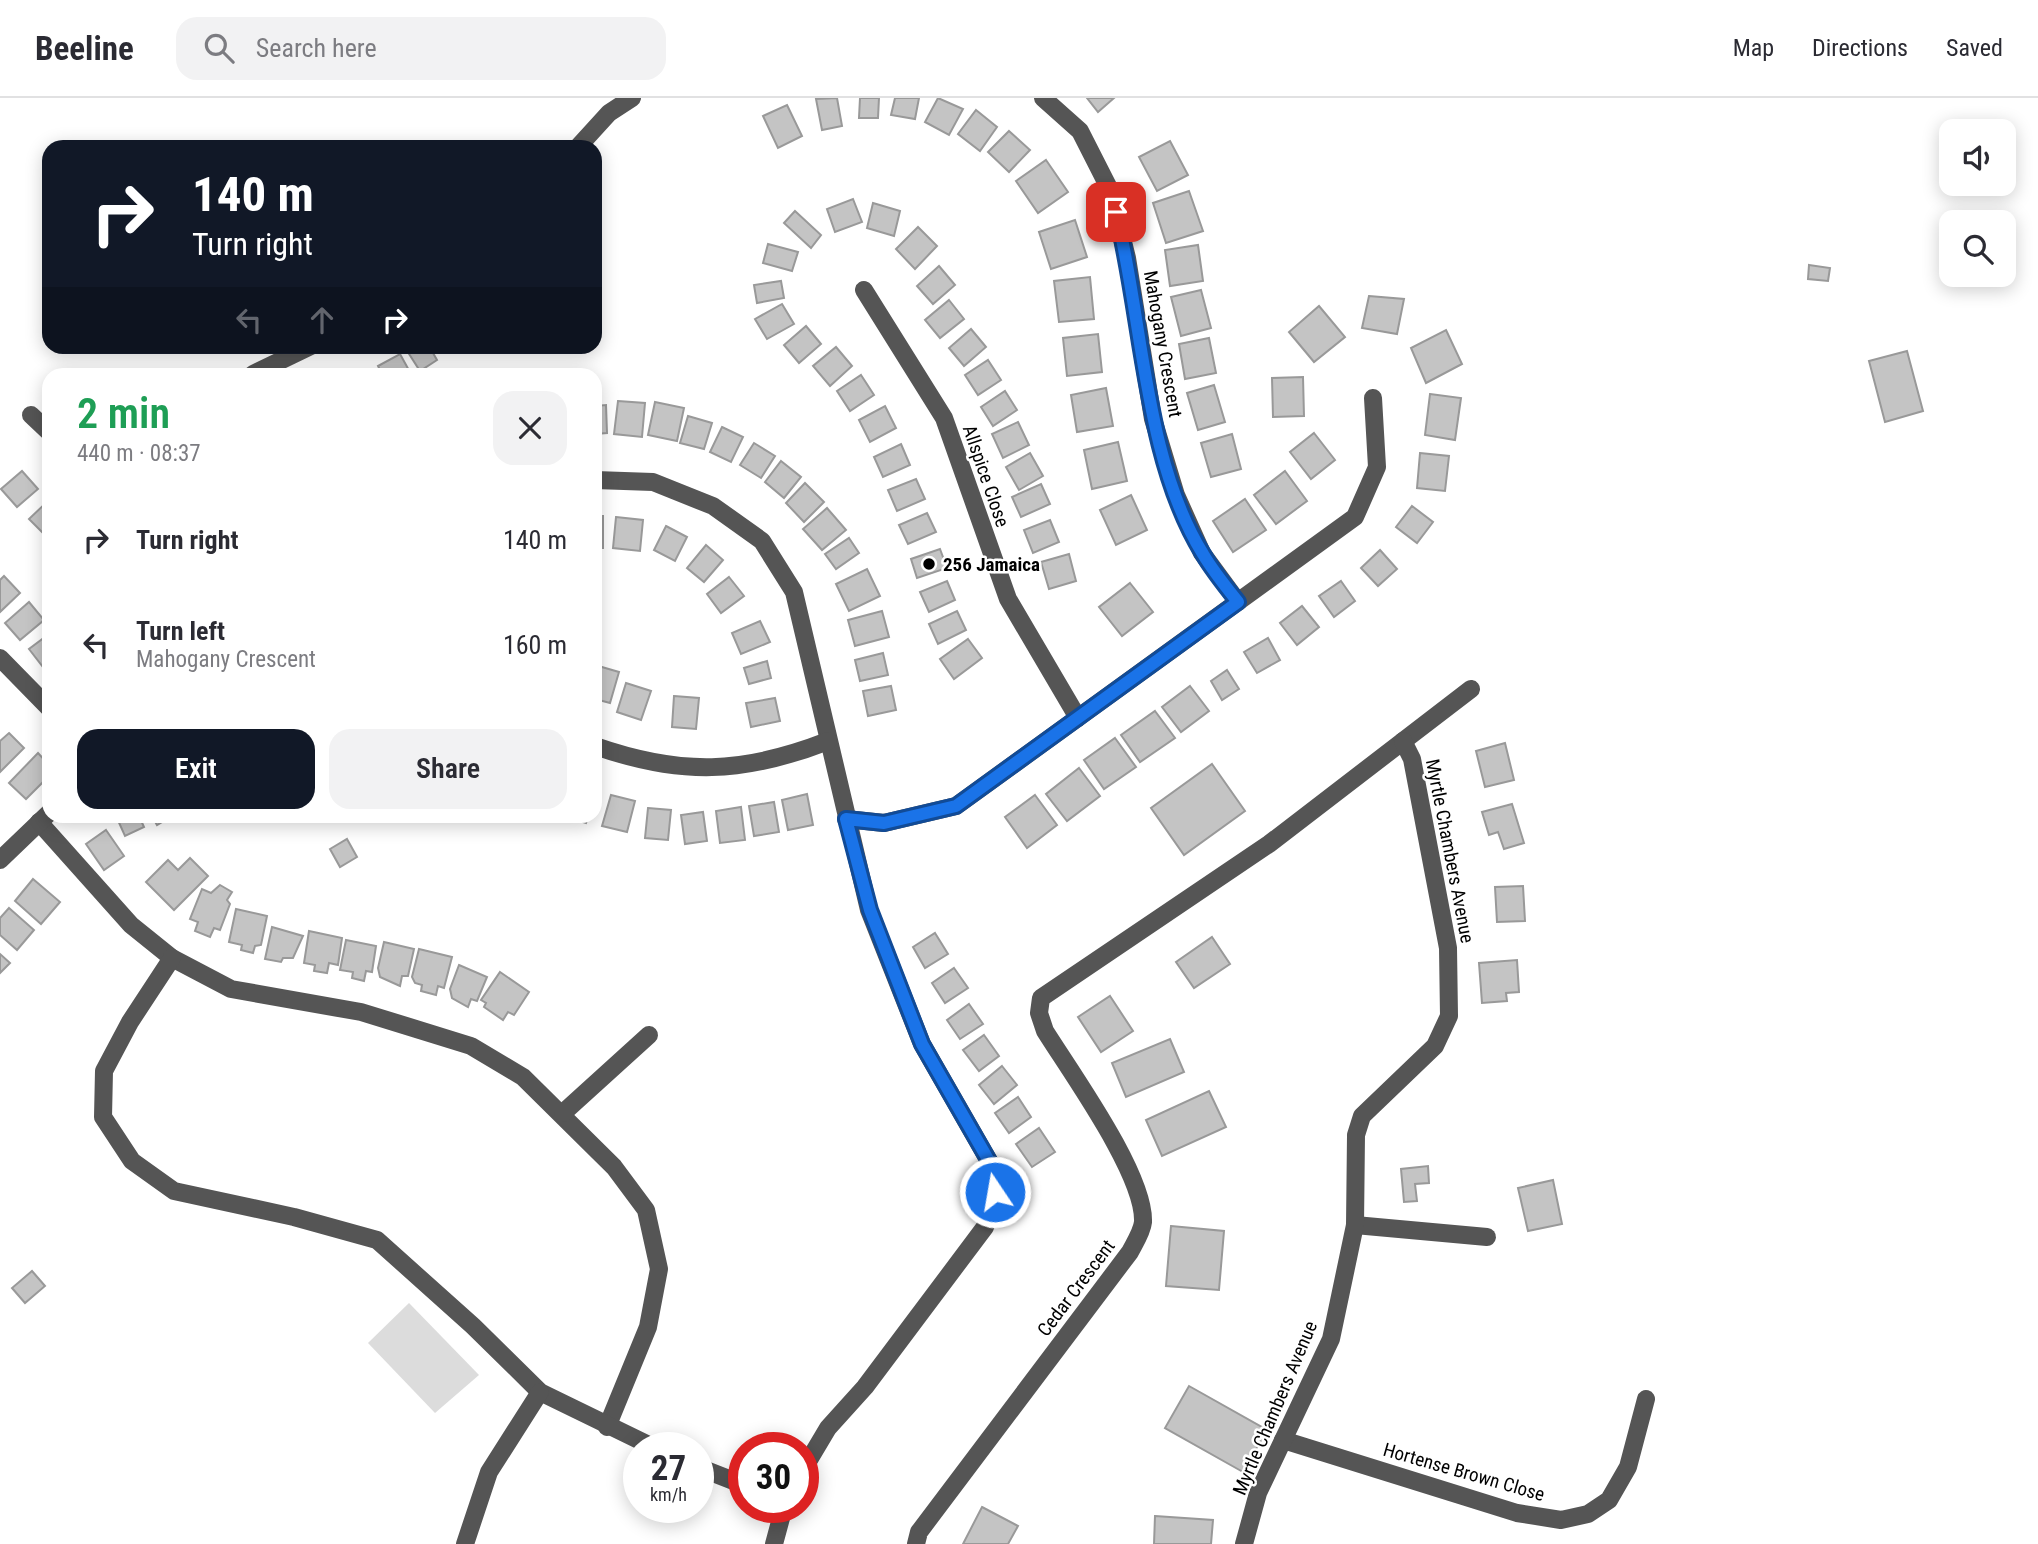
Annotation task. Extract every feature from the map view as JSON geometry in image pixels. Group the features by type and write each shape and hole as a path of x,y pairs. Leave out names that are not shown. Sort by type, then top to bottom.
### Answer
{"street":[{"path":"584,140 609,113 632,98"},
{"name":"Mahogany Crescent","path":"1043,98 1080,131 1110,190 1127,258 1157,432 1176,495 1202,553 1238,602"},
{"name":"Allspice Close","path":"864,290 944,418 1008,599 1078,718"},
{"path":"265,368 294,354"},
{"path":"846,819 884,823 956,806 1355,517 1377,467 1373,398"},
{"path":"31,415 42,425"},
{"path":"602,480 653,482 713,506 762,541 794,592 846,819 870,910 922,1044 989,1161 995,1192 985,1227 819,1443"},
{"path":"0,658 42,701"},
{"path":"1404,741 1472,689"},
{"path":"602,748 665,766 715,768 782,758 828,741"},
{"name":"Cedar Crescent","path":"916,1544 919,1532 1130,1252 1143,1224 1139,1200 1117,1145 1045,1031 1039,1013 1041,998 1269,844 1404,741"},
{"name":"Myrtle Chambers Avenue","path":"1244,1544 1258,1493 1331,1339 1355,1225 1356,1135 1362,1115 1435,1046 1449,1016 1448,948 1412,759 1404,741"},
{"path":"0,860 42,820"},
{"path":"48,823 131,925 172,958 231,989 361,1012 471,1045 523,1077 563,1112 614,1167 646,1210 659,1269 648,1327 607,1427"},
{"path":"172,958 130,1022 104,1071 103,1117 132,1161 174,1191 294,1217 377,1240 473,1326 540,1392 623,1434"},
{"path":"563,1112 649,1035"},
{"path":"1355,1225 1487,1237"},
{"path":"465,1544 489,1472 540,1392"},
{"name":"Hortense Brown Close","path":"1283,1440 1517,1513 1561,1520 1588,1514 1609,1500 1628,1467 1646,1399"},
{"path":"774,1544 779,1523"}],"shaded area":[{"path":"409,1303 479,1375 435,1413 368,1343"}],"building":[{"path":"837,98 842,126 822,130 816,99"},
{"path":"860,98 879,98 878,118 859,118"},
{"path":"895,98 919,98 915,119 891,115"},
{"path":"938,98 963,109 949,135 925,122"},
{"path":"1087,98 1114,98 1098,112"},
{"path":"787,105 802,136 778,148 763,116"},
{"path":"976,110 997,127 980,151 958,134"},
{"path":"1009,131 1030,150 1009,172 988,152"},
{"path":"1170,141 1188,175 1157,191 1139,157"},
{"path":"1046,160 1068,192 1038,213 1016,181"},
{"path":"1189,191 1203,231 1166,243 1153,203"},
{"path":"853,199 862,222 835,232 827,209"},
{"path":"873,203 900,211 894,236 867,228"},
{"path":"795,211 821,235 811,248 784,223"},
{"path":"1075,220 1087,257 1051,269 1039,232"},
{"path":"918,227 937,246 915,269 896,249"},
{"path":"768,244 798,252 792,271 763,263"},
{"path":"1198,245 1203,281 1170,286 1165,250"},
{"path":"1809,265 1830,268 1828,281 1808,279"},
{"path":"939,266 955,285 933,304 917,286"},
{"path":"1090,277 1094,319 1059,322 1054,281"},
{"path":"781,281 784,298 757,303 754,285"},
{"path":"1201,290 1211,328 1181,336 1171,297"},
{"path":"1369,296 1404,299 1397,334 1362,328"},
{"path":"949,300 964,319 940,338 925,320"},
{"path":"782,304 794,324 767,339 755,319"},
{"path":"1319,306 1345,337 1314,362 1289,332"},
{"path":"806,326 821,344 799,363 784,345"},
{"path":"971,329 986,347 964,366 949,348"},
{"path":"1446,330 1462,364 1426,383 1411,348"},
{"path":"1098,334 1102,372 1067,376 1063,338"},
{"path":"1209,338 1216,373 1185,379 1179,344"},
{"path":"836,347 852,366 830,386 813,366"},
{"path":"1907,351 1923,411 1885,422 1869,361"},
{"path":"400,354 408,368 379,368 378,366"},
{"path":"409,354 434,354 437,360 425,368 418,368"},
{"path":"988,360 1001,380 978,395 965,375"},
{"path":"861,375 874,395 850,411 837,391"},
{"path":"1303,377 1304,416 1273,417 1272,378"},
{"path":"1214,385 1225,422 1198,430 1187,393"},
{"path":"1106,388 1113,426 1077,432 1071,395"},
{"path":"1005,391 1017,410 993,426 981,407"},
{"path":"1430,394 1461,398 1455,440 1425,435"},
{"path":"618,401 645,403 642,437 614,434"},
{"path":"655,402 684,408 677,441 648,435"},
{"path":"602,405 606,405 607,433 602,433"},
{"path":"885,406 896,428 870,442 859,420"},
{"path":"688,416 712,423 704,449 680,443"},
{"path":"1018,422 1029,445 1003,458 992,434"},
{"path":"722,427 743,437 731,462 710,452"},
{"path":"1314,433 1335,460 1311,479 1290,452"},
{"path":"1232,434 1241,469 1211,477 1201,443"},
{"path":"1118,442 1127,481 1092,489 1084,450"},
{"path":"754,443 775,456 761,478 740,465"},
{"path":"901,444 910,465 883,477 874,457"},
{"path":"1030,453 1043,476 1019,490 1006,467"},
{"path":"1420,453 1449,456 1445,491 1417,488"},
{"path":"781,461 801,477 784,498 765,482"},
{"path":"22,471 38,489 17,507 1,489"},
{"path":"1285,471 1307,501 1276,524 1254,495"},
{"path":"916,479 925,499 897,511 888,490"},
{"path":"805,483 824,502 804,522 786,503"},
{"path":"1041,484 1050,504 1021,517 1012,497"},
{"path":"1131,495 1147,530 1116,545 1100,510"},
{"path":"1245,499 1266,530 1233,552 1213,521"},
{"path":"1412,506 1433,522 1417,543 1396,527"},
{"path":"42,507 42,532 29,519"},
{"path":"827,508 846,530 822,550 803,529"},
{"path":"927,513 936,532 908,544 899,525"},
{"path":"602,516 603,516 602,548"},
{"path":"616,517 643,520 640,551 613,548"},
{"path":"1050,520 1059,542 1033,553 1024,530"},
{"path":"666,526 687,537 675,561 654,550"},
{"path":"849,538 859,553 836,569 825,554"},
{"path":"706,545 723,560 704,582 687,568"},
{"name":"256 Jamaica","path":"940,549 947,568 917,578 911,559"},
{"path":"1380,550 1397,569 1378,586 1361,568"},
{"path":"1069,554 1076,581 1049,589 1041,562"},
{"path":"867,569 880,596 849,611 836,584"},
{"path":"4,576 20,593 0,612 0,580"},
{"path":"729,577 744,596 721,613 707,594"},
{"path":"947,581 955,600 929,612 920,592"},
{"path":"1341,581 1355,601 1334,617 1319,596"},
{"path":"1130,583 1153,612 1122,636 1099,607"},
{"path":"29,602 42,618 42,622 20,640 5,623"},
{"path":"1302,606 1319,627 1297,645 1280,623"},
{"path":"882,611 889,637 855,646 848,620"},
{"path":"957,611 966,630 938,644 929,624"},
{"path":"760,621 770,642 741,654 732,633"},
{"path":"1268,638 1280,660 1257,673 1244,652"},
{"path":"42,639 42,666 29,649"},
{"path":"968,639 982,658 954,679 940,659"},
{"path":"883,653 888,675 860,681 855,660"},
{"path":"767,661 771,678 749,684 744,668"},
{"path":"602,667 619,672 610,703 602,701"},
{"path":"1227,670 1239,689 1222,700 1211,681"},
{"path":"626,683 651,691 641,720 617,712"},
{"path":"891,686 896,710 868,716 863,691"},
{"path":"1190,686 1209,711 1181,732 1162,707"},
{"path":"674,696 699,698 696,729 672,727"},
{"path":"775,698 780,721 751,727 746,703"},
{"path":"1155,711 1175,738 1140,762 1121,735"},
{"path":"9,733 24,748 0,772 0,741"},
{"path":"1115,738 1136,767 1104,789 1084,760"},
{"path":"1505,743 1514,780 1485,787 1476,751"},
{"path":"38,753 42,757 42,783 26,799 9,783"},
{"path":"1212,764 1245,811 1184,855 1151,808"},
{"path":"1079,768 1100,796 1067,821 1046,794"},
{"path":"807,794 813,825 788,830 782,800"},
{"path":"611,795 635,801 627,832 602,826"},
{"path":"1035,795 1057,825 1027,848 1005,817"},
{"path":"774,802 779,832 754,836 749,806"},
{"path":"1512,804 1524,843 1504,849 1498,832 1489,835 1482,812"},
{"path":"741,807 745,840 720,843 716,811"},
{"path":"648,808 671,810 668,840 645,838"},
{"path":"703,812 707,841 685,844 681,815"},
{"path":"119,823 142,823 144,827 125,836"},
{"path":"106,830 124,856 104,870 86,844"},
{"path":"347,839 357,857 340,867 330,849"},
{"path":"190,858 208,876 174,910 146,882 168,860 178,870"},
{"path":"33,879 60,902 41,924 15,901"},
{"path":"220,885 232,892 227,900 230,904 220,930 214,928 210,937 195,931 198,922 190,919 202,889 211,893"},
{"path":"1523,886 1525,921 1497,922 1495,887"},
{"path":"9,908 34,930 17,950 0,935 0,918"},
{"path":"236,909 267,916 261,945 255,946 253,953 241,950 242,945 229,942"},
{"path":"272,927 303,936 293,958 283,958 281,962 265,959"},
{"path":"309,931 342,938 338,965 329,963 327,973 314,971 315,965 304,963"},
{"path":"935,933 948,954 925,968 913,947"},
{"path":"1212,937 1230,964 1194,988 1176,962"},
{"path":"346,940 376,946 372,972 366,971 364,981 352,978 353,972 340,970"},
{"path":"384,942 414,949 408,976 402,976 400,986 380,977 378,968"},
{"path":"419,949 452,957 444,988 438,986 436,995 421,991 422,985 415,983 412,977"},
{"path":"0,954 10,963 0,973"},
{"path":"1517,960 1519,992 1506,993 1507,1001 1482,1003 1479,963"},
{"path":"459,965 487,977 477,1001 471,999 468,1007 452,998 450,989"},
{"path":"954,968 968,988 945,1003 932,983"},
{"path":"500,972 529,992 514,1015 508,1012 503,1020 484,1007 486,1003 481,1000"},
{"path":"1110,996 1133,1031 1101,1052 1078,1017"},
{"path":"969,1004 983,1024 960,1039 947,1020"},
{"path":"984,1035 999,1056 979,1071 963,1050"},
{"path":"1170,1039 1184,1072 1126,1097 1112,1063"},
{"path":"1002,1066 1017,1085 994,1104 979,1085"},
{"path":"1209,1091 1226,1127 1162,1156 1146,1120"},
{"path":"1018,1097 1031,1117 1009,1133 995,1113"},
{"path":"1039,1128 1055,1152 1032,1167 1016,1144"},
{"path":"1428,1166 1429,1183 1415,1184 1417,1201 1404,1202 1401,1169"},
{"path":"1553,1180 1562,1224 1528,1231 1518,1188"},
{"path":"1171,1226 1224,1231 1219,1290 1166,1286"},
{"path":"32,1271 45,1286 25,1303 12,1288"},
{"path":"1189,1386 1267,1430 1243,1472 1165,1428"},
{"path":"982,1507 1018,1526 1008,1544 963,1544"},
{"path":"1155,1516 1213,1520 1211,1544 1154,1544"}],"place":[{"name":"256 Jamaica","path":"929,564"}],"route":[{"path":"995,1192 989,1161 922,1044 914,1024 870,910 846,819 884,823 923,816 956,806 1238,602 1202,553 1176,495 1153,419 1127,258 1116,212"}]}
